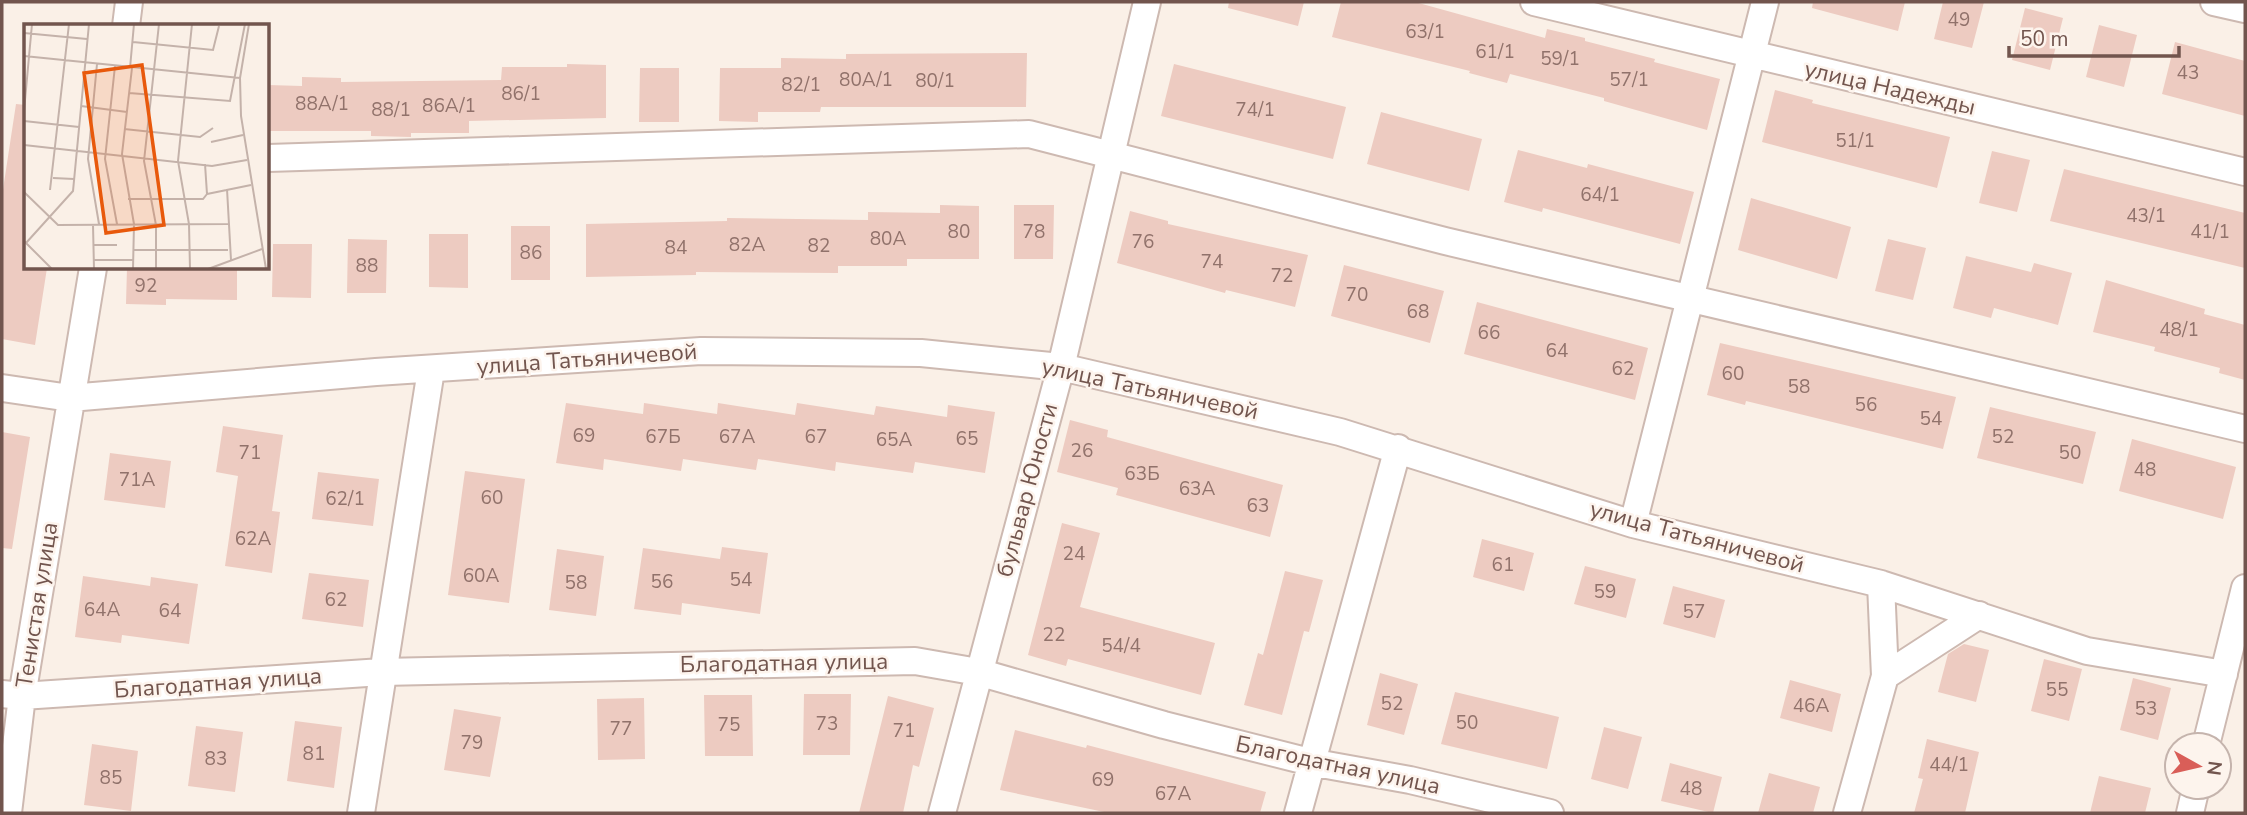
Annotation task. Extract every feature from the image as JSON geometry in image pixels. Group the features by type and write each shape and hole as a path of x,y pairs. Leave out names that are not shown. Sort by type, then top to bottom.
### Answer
{"street":[{"path":"126,24 129,2"},
{"name":"бульвар Юности","path":"942,813 1061,367 1147,2"},
{"name":"улица Надежды","path":"1534,2 2245,172"},
{"path":"1633,524 1765,2"},
{"path":"2214,2 2245,9"},
{"path":"270,158 1029,134 1445,241 2245,429"},
{"name":"Тенистая улица","path":"8,813 12,695 71,398 93,270"},
{"name":"улица Татьяничевой","path":"2,388 71,398 701,351 921,353 1061,367 1398,448 1633,524 1881,584 2087,651 2224,674"},
{"path":"361,813 431,370"},
{"path":"1298,813 1398,448"},
{"path":"1847,813 1885,676 1881,584"},
{"path":"2210,731 2224,674 2238,644 2245,587"},
{"path":"1885,676 1979,615"},
{"name":"Благодатная улица","path":"12,695 382,672 915,661 978,672 1164,725 1310,762 1410,780 1549,813"}],"building":[{"path":"1229,2 1304,2 1298,26 1228,8"},
{"path":"1341,2 1415,2 1545,38 1547,29 1585,38 1585,41 1655,59 1654,62 1720,79 1707,130 1604,101 1604,98 1510,74 1507,83 1469,73 1470,71 1332,37"},
{"path":"1813,2 1905,2 1898,31 1812,8"},
{"path":"1943,2 1984,2 1972,48 1934,39"},
{"path":"2025,8 2063,18 2050,70 2012,60"},
{"path":"2099,25 2137,35 2124,87 2086,77"},
{"path":"2175,42 2245,61 2245,116 2162,94"},
{"path":"1027,53 1026,107 821,107 820,112 758,112 758,122 719,121 720,68 781,68 781,58 846,59 846,54"},
{"path":"567,64 606,65 606,118 469,121 469,133 411,133 411,137 371,136 371,131 270,131 270,85 302,86 302,77 341,78 341,82 501,80 502,67 567,67"},
{"path":"1174,64 1346,107 1333,159 1161,116"},
{"path":"640,68 679,68 679,122 639,122"},
{"path":"1775,90 1813,100 1812,103 1950,137 1937,188 1762,142"},
{"path":"16,104 24,105 24,270 47,270 35,345 2,339 2,196"},
{"path":"1381,112 1482,139 1469,191 1367,164"},
{"path":"1518,150 1587,168 1588,164 1694,192 1680,244 1543,208 1542,212 1504,202"},
{"path":"1992,151 2030,160 2017,212 1979,203"},
{"path":"2064,169 2245,213 2245,268 2050,221"},
{"path":"1751,198 1851,227 1837,279 1738,250"},
{"path":"940,205 979,206 979,259 907,259 907,266 838,266 838,273 696,272 696,275 586,277 586,224 727,221 727,218 868,220 868,212 940,213"},
{"path":"1014,205 1054,205 1053,259 1014,259"},
{"path":"1130,211 1168,221 1168,224 1308,255 1295,307 1226,290 1225,293 1117,263"},
{"path":"511,226 550,226 550,280 511,280"},
{"path":"429,234 468,234 468,288 429,287"},
{"path":"348,239 387,240 386,293 347,293"},
{"path":"1888,239 1926,248 1913,300 1875,291"},
{"path":"273,244 312,244 311,298 272,297"},
{"path":"1966,256 2031,272 2034,263 2072,273 2058,325 1994,308 1991,318 1953,308"},
{"path":"1344,265 1444,291 1430,343 1331,316"},
{"path":"127,270 237,270 237,300 166,299 166,305 126,304"},
{"path":"2106,280 2205,309 2204,314 2245,325 2245,380 2219,373 2220,368 2154,351 2155,347 2093,332"},
{"path":"1477,302 1648,348 1635,400 1464,354"},
{"path":"1720,343 1956,397 1943,449 1746,401 1745,405 1707,395"},
{"path":"566,403 643,414 644,403 717,414 718,403 795,415 797,403 874,415 876,406 947,417 948,405 995,412 985,473 915,462 913,473 836,462 835,471 758,459 756,470 683,459 681,471 604,459 603,470 556,463"},
{"path":"1990,407 2096,432 2083,484 1977,458"},
{"path":"1070,420 1108,430 1107,437 1283,485 1270,537 1116,495 1118,488 1057,472"},
{"path":"223,426 283,435 272,511 280,512 272,573 225,566 238,476 216,472"},
{"path":"2,432 30,437 12,549 2,548"},
{"path":"2132,439 2236,467 2223,519 2119,491"},
{"path":"110,453 171,461 165,508 104,500"},
{"path":"465,471 525,479 509,603 448,595"},
{"path":"318,472 379,479 373,526 312,519"},
{"path":"1062,523 1100,533 1080,607 1215,643 1201,695 1068,659 1066,666 1028,655"},
{"path":"1482,539 1534,553 1524,591 1473,577"},
{"path":"722,547 768,553 760,614 682,603 681,615 634,609 643,548 720,559"},
{"path":"557,549 604,556 596,616 549,610"},
{"path":"1585,566 1636,579 1626,618 1574,604"},
{"path":"1285,571 1323,580 1309,632 1304,631 1282,715 1244,705 1258,653 1263,655"},
{"path":"309,573 369,580 363,627 302,619"},
{"path":"83,576 150,586 151,577 198,584 189,644 122,635 121,643 75,637"},
{"path":"1673,586 1725,600 1715,638 1663,624"},
{"path":"1964,644 1989,650 1976,702 1938,692 1948,654"},
{"path":"2044,659 2082,669 2069,721 2031,711"},
{"path":"1380,673 1418,684 1404,735 1367,725"},
{"path":"2133,678 2171,688 2158,740 2120,730"},
{"path":"1790,680 1841,694 1832,732 1780,718"},
{"path":"1455,692 1559,717 1547,769 1441,744"},
{"path":"804,694 851,694 850,755 803,755"},
{"path":"704,695 752,695 753,756 705,756"},
{"path":"888,696 934,708 919,767 913,765 903,813 859,813"},
{"path":"644,698 645,759 598,760 597,699"},
{"path":"454,709 501,717 490,777 444,770"},
{"path":"295,721 342,727 334,788 287,781"},
{"path":"196,726 243,732 235,792 188,786"},
{"path":"1604,727 1642,737 1628,789 1591,779"},
{"path":"1015,730 1086,748 1087,745 1266,792 1260,813 1109,813 1000,790"},
{"path":"1927,739 1979,752 1965,813 1914,813 1923,779 1918,778"},
{"path":"92,744 138,751 131,811 84,805"},
{"path":"1670,763 1722,777 1713,813 1661,801"},
{"path":"1769,773 1820,787 1813,813 1758,813"},
{"path":"2099,776 2151,788 2145,813 2090,813"}]}
